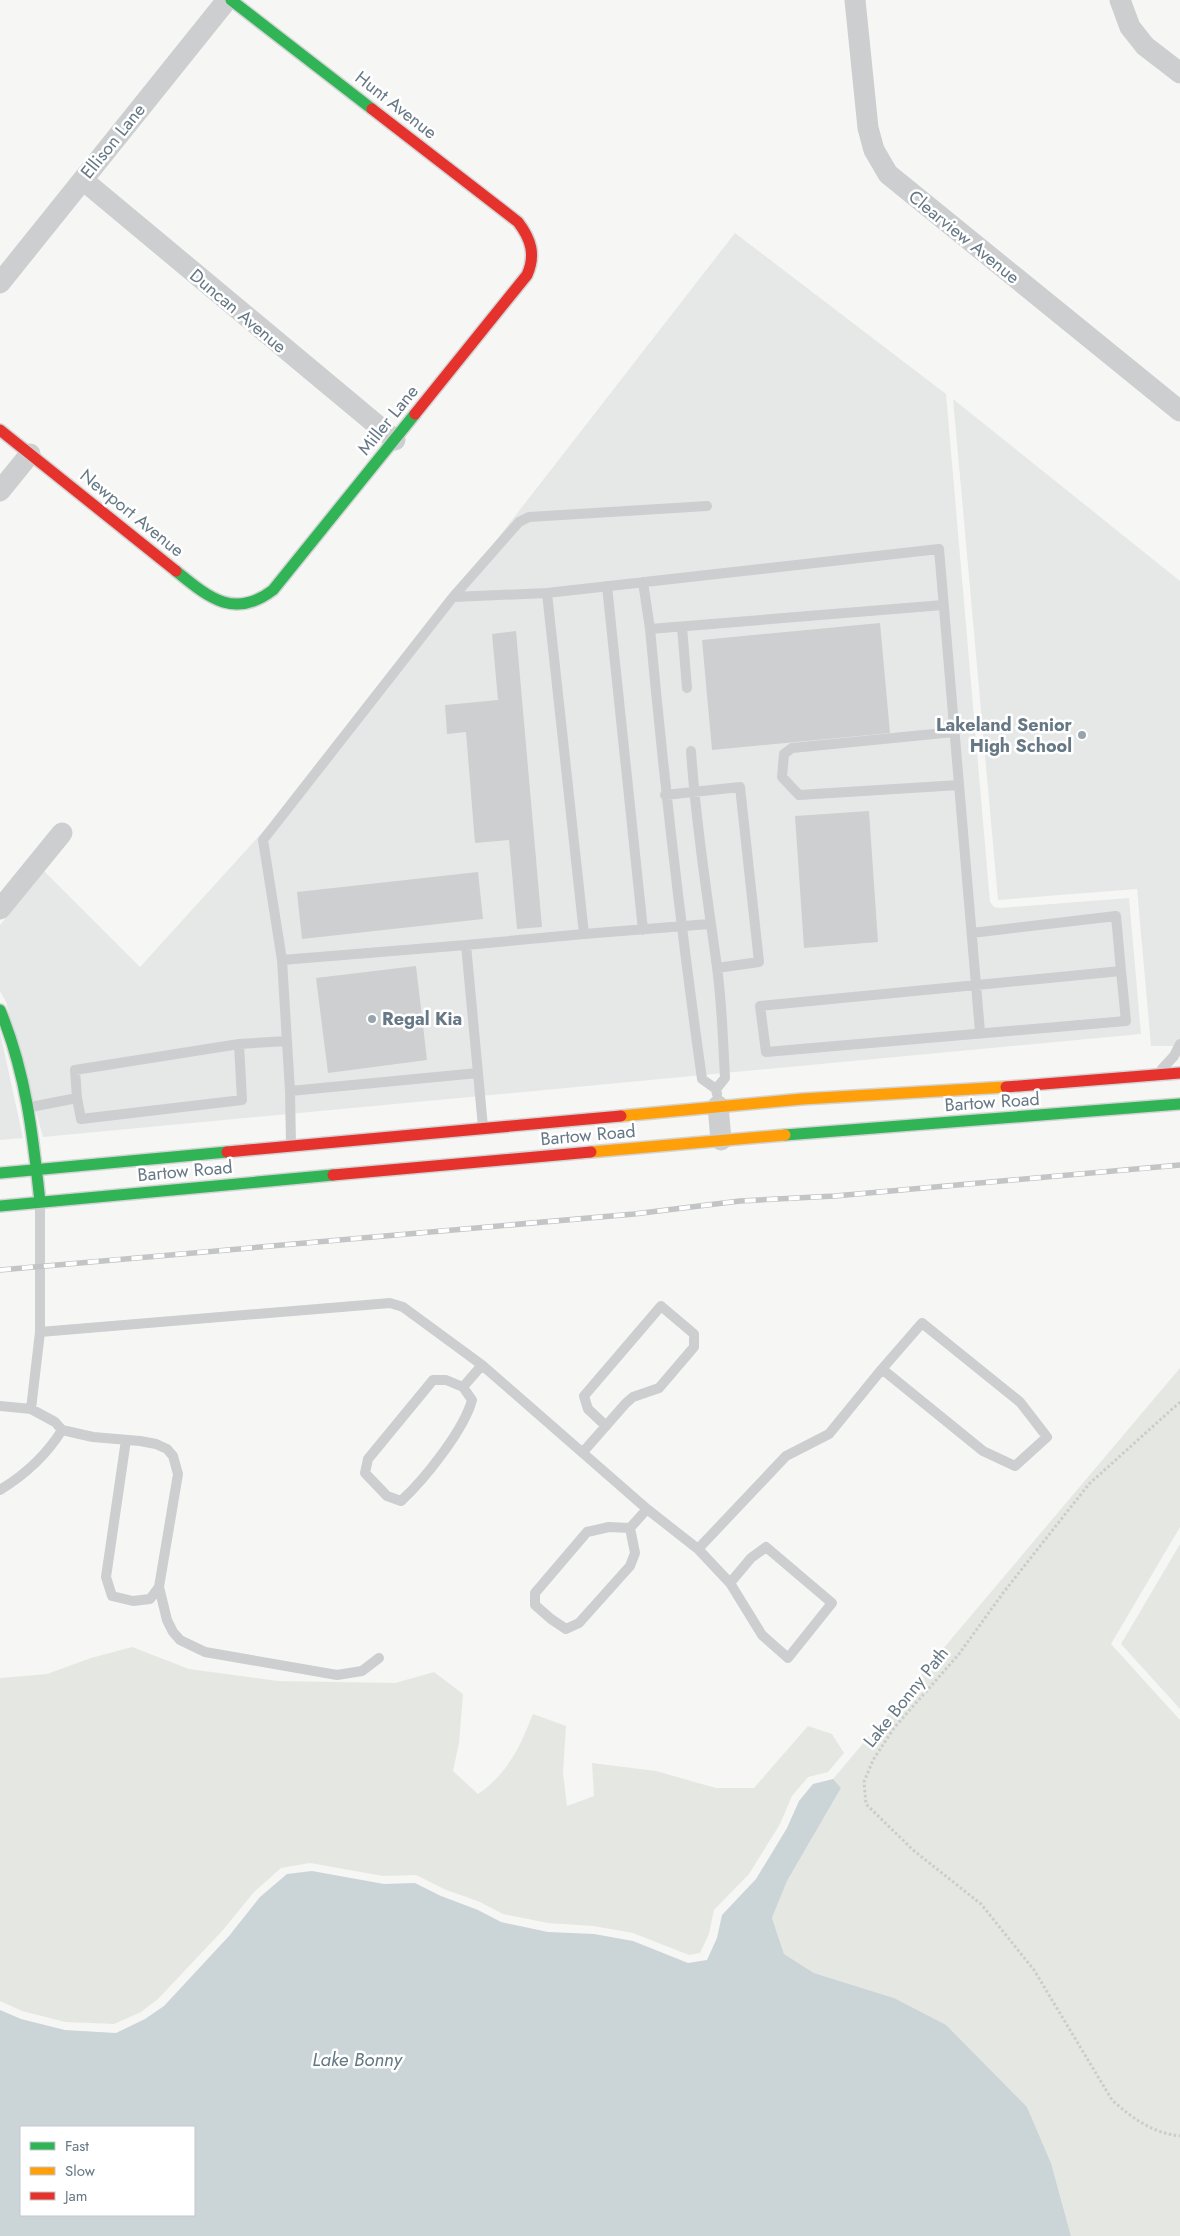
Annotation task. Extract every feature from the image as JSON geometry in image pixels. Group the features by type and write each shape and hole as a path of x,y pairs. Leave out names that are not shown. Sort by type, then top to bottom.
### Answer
{"main road":[{"name":"Hunt Avenue","path":"229,0 518,222 528,234 532,244"},
{"name":"Miller Lane","path":"249,604 262,600 273,590 527,275 532,265 534,253 532,244"},
{"name":"Newport Avenue","path":"0,430 206,595 221,602 242,606 249,604"},
{"path":"0,1010 12,1036 23,1070 30,1108 40,1202"},
{"name":"Bartow Road","path":"0,1172 483,1128 717,1098 885,1093 1047,1085 1180,1073"},
{"name":"Bartow Road","path":"0,1206 721,1140 1180,1104"}],"street":[{"name":"Ellison Lane","path":"0,283 229,0"},
{"name":"Clearview Avenue","path":"855,0 868,128 874,150 888,174 1180,411"},
{"path":"1120,0 1130,27 1145,46 1180,73"},
{"name":"Duncan Avenue","path":"82,180 395,440"},
{"path":"0,491 30,454"},
{"path":"0,909 62,833"},
{"path":"717,1098 721,1140"}],"lane":[{"path":"291,1145 290,1091 282,960 263,840 453,597 519,522 529,517 707,506"},
{"path":"453,597 547,593 939,550 980,1032"},
{"path":"643,582 650,629 665,795 680,927 702,1079 717,1098 726,1078 717,968 709,924 694,790 692,751"},
{"path":"607,586 643,930"},
{"path":"547,593 584,934"},
{"path":"650,629 943,605"},
{"path":"682,627 687,688"},
{"path":"954,732 792,748 784,754 782,777 800,795 959,785"},
{"path":"665,795 694,790 740,787 759,962 717,968"},
{"path":"972,933 1116,916 1126,1021 980,1032 766,1052 760,1006 1121,971"},
{"path":"282,960 709,924"},
{"path":"466,945 483,1128"},
{"path":"239,1044 242,1100 81,1119 74,1070 239,1044 286,1041"},
{"path":"1153,1076 1166,1065 1180,1044"},
{"path":"290,1091 478,1074"},
{"path":"30,1108 77,1098"},
{"path":"31,1409 40,1332 40,1202"},
{"path":"40,1332 390,1302 403,1307 482,1365 647,1509 698,1549 730,1583 762,1635 788,1658 832,1603 766,1547 751,1558 730,1583"},
{"path":"583,1452 606,1426 626,1403 634,1397 659,1388 694,1347 694,1334 661,1306 584,1396 588,1409 606,1426"},
{"path":"698,1549 786,1456 830,1434 882,1369 922,1323 1020,1402 1047,1437 1015,1466 983,1451 882,1369"},
{"path":"463,1387 482,1365"},
{"path":"433,1380 446,1380 463,1387 472,1400 468,1415 419,1485 401,1501 387,1496 365,1473 368,1459 433,1380"},
{"path":"0,1406 31,1409 56,1422 62,1430 93,1437 140,1441 167,1449 173,1456 178,1474 159,1587 166,1620 180,1640 205,1652 337,1676 362,1671 379,1658"},
{"path":"0,1490 23,1476 51,1448 62,1430"},
{"path":"126,1440 106,1577 112,1596 133,1601 150,1599 159,1587"},
{"path":"630,1528 647,1509"},
{"path":"609,1527 630,1528 635,1553 630,1566 579,1623 566,1629 551,1620 535,1605 535,1593 587,1532 609,1527"}],"path":[{"name":"Lake Bonny Path","path":"1180,1402 1089,1484 1003,1593 959,1654 894,1728 873,1760 864,1782 866,1804 913,1850 981,1904 1028,1963 1057,2005 1112,2100 1131,2117 1162,2134 1180,2136"}],"shaded area":[{"path":"735,233 946,394 990,902 994,907 1000,908 1129,898 1141,1034 43,1137 6,1002 0,991 0,925 44,871 140,967 309,781"},
{"name":"Lakeland Senior High School","path":"953,399 1180,581 1180,1046 1151,1046 1137,889 998,900"},
{"path":"0,1032 23,1138 0,1140"},
{"path":"1180,1368 1180,1527 1111,1644 1180,1720 1180,2236 1071,2236 1051,2163 1027,2107 894,1998 814,1973 784,1954 772,1918 787,1881 841,1788 833,1779"},
{"path":"1180,1544 1180,1709 1121,1644"},
{"path":"132,1647 189,1669 278,1681 395,1683 434,1672 463,1694 459,1743 453,1771 478,1794 497,1777 512,1759 533,1714 566,1726 563,1773 567,1806 594,1796 592,1763 656,1771 716,1788 754,1788 808,1726 832,1734 844,1753 828,1772 808,1777 792,1796 780,1824 749,1874 714,1910 709,1934 700,1953 689,1955 633,1933 593,1926 548,1923 503,1914 480,1902 444,1889 416,1875 383,1876 310,1863 281,1868 254,1892 223,1930 158,1999 141,2012 114,2024 65,2022 22,2011 0,2001 0,1678 47,1674 91,1658"}],"water":[{"name":"Lake Bonny","path":"833,1779 841,1788 787,1881 772,1918 784,1954 814,1973 894,1998 946,2025 1027,2107 1051,2163 1071,2236 0,2236 0,2010 21,2019 65,2030 116,2033 145,2019 164,2006 229,1936 260,1897 287,1874 312,1871 384,1884 415,1883 501,1922 548,1932 594,1934 633,1941 688,1963 707,1960 717,1938 722,1915 756,1879 787,1828 799,1801 813,1784"}],"building":[{"path":"880,623 890,733 712,750 702,640"},
{"path":"516,631 542,927 517,929 509,840 475,843 466,732 447,734 445,705 498,700 492,634"},
{"path":"869,811 878,942 804,948 795,816"},
{"path":"478,872 483,919 302,939 297,892"},
{"name":"Regal Kia","path":"416,966 427,1060 328,1073 316,978"}],"railway":[{"path":"0,1270 634,1214 740,1201 835,1196 1180,1165"}],"traffic: fast":[{"path":"231,0 372,109"},
{"path":"176,571 199,589 222,602 246,603 259,599 273,590 415,414"},
{"path":"0,1010 16,1057 27,1104 40,1202"},
{"path":"785,1135 1180,1104"},
{"path":"0,1173 227,1152"},
{"path":"0,1206 333,1175"}],"traffic: slow":[{"path":"621,1116 802,1099 1006,1087"},
{"path":"591,1152 785,1135"}],"traffic: jam":[{"path":"372,109 518,222 529,241 532,254 527,275 415,414"},
{"path":"0,430 176,571"},
{"path":"1006,1087 1180,1073"},
{"path":"227,1152 621,1116"},
{"path":"333,1175 591,1152"}],"place":[{"name":"Lakeland Senior High School","path":"1082,735"},
{"name":"Regal Kia","path":"372,1019"}]}
